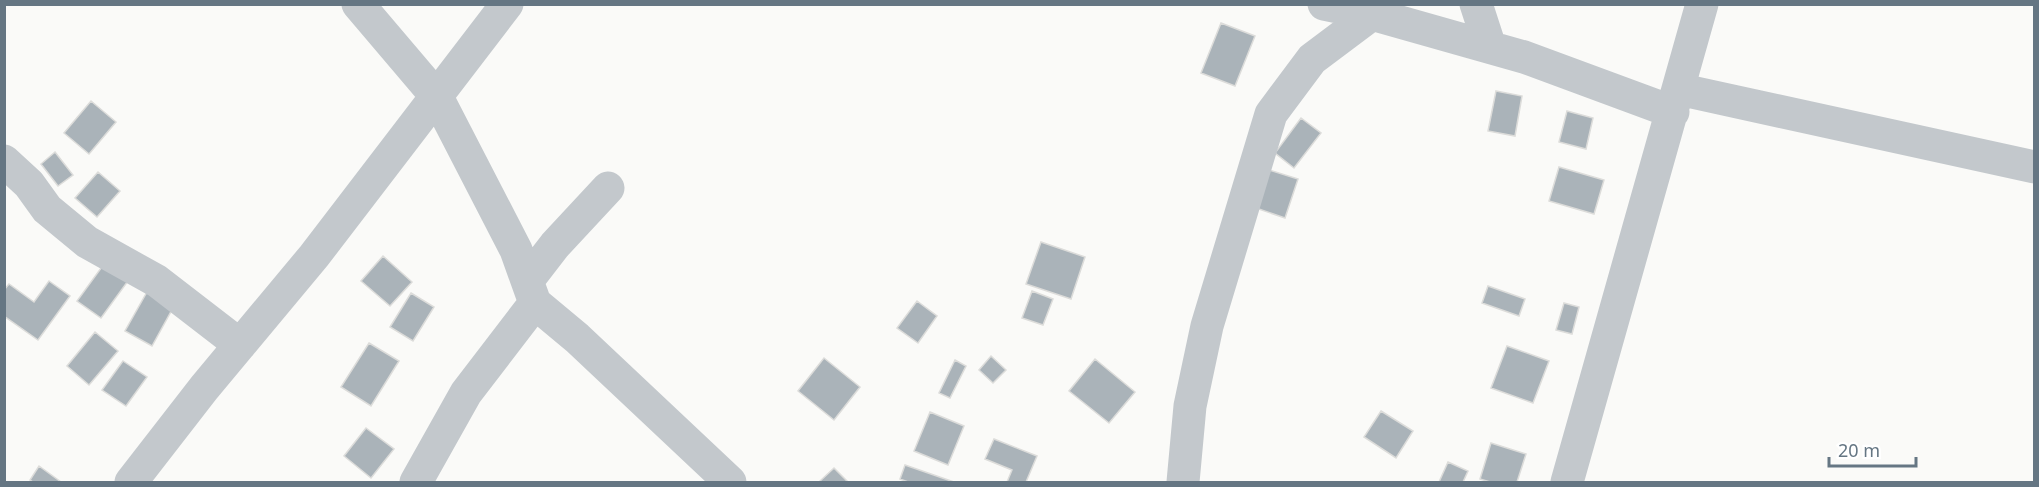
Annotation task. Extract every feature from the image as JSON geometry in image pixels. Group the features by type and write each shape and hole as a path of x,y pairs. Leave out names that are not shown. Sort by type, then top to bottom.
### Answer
{"street":[{"path":"358,4 437,97 516,250 532,292 577,338 730,483"},
{"path":"131,483 314,256 507,4"},
{"path":"1324,4 1372,14 1490,46 1595,81 1676,101 2034,167"},
{"path":"1476,4 1490,46"},
{"path":"1569,482 1702,4"},
{"path":"1183,483 1190,406 1207,326 1271,114 1312,59 1372,14"},
{"path":"4,161 29,184 47,209 87,242 157,281 240,345"},
{"path":"416,483 466,393 532,292 555,245 608,188"}],"building":[{"path":"1221,23 1255,36 1235,86 1201,73"},
{"path":"1496,91 1522,96 1515,136 1488,131"},
{"path":"91,101 116,122 89,154 64,133"},
{"path":"1567,111 1593,118 1586,149 1559,142"},
{"path":"1301,118 1321,133 1294,168 1275,153"},
{"path":"55,152 73,175 58,186 41,164"},
{"path":"1559,167 1604,180 1594,214 1549,201"},
{"path":"1266,169 1298,179 1285,218 1253,207"},
{"path":"98,172 120,191 97,217 75,198"},
{"path":"1041,242 1085,257 1071,299 1026,284"},
{"path":"383,256 412,282 390,306 361,281"},
{"path":"104,264 128,281 101,318 77,301"},
{"path":"49,281 70,296 38,340 4,316 4,290 9,284 34,302"},
{"path":"1488,286 1525,299 1519,316 1482,303"},
{"path":"1032,291 1053,299 1043,325 1022,318"},
{"path":"147,292 174,306 152,346 125,331"},
{"path":"411,293 434,307 413,341 390,327"},
{"path":"917,301 937,316 918,343 897,328"},
{"path":"1564,303 1579,307 1572,334 1556,330"},
{"path":"95,332 118,351 89,385 67,366"},
{"path":"369,343 399,361 371,406 341,387"},
{"path":"1507,346 1549,361 1533,403 1491,388"},
{"path":"991,356 1006,370 993,383 979,370"},
{"path":"824,358 860,387 834,420 798,391"},
{"path":"1095,359 1135,392 1109,423 1069,391"},
{"path":"955,360 966,366 950,398 939,393"},
{"path":"123,361 147,377 126,406 102,390"},
{"path":"1381,411 1413,431 1396,458 1364,437"},
{"path":"930,412 964,426 948,465 914,451"},
{"path":"366,428 394,449 371,478 344,456"},
{"path":"994,439 1037,456 1026,482 1007,482 1012,470 985,459"},
{"path":"1491,443 1526,454 1517,482 1490,482 1480,479"},
{"path":"1448,462 1468,471 1463,482 1439,482"},
{"path":"905,465 954,482 908,482 900,479"},
{"path":"39,466 61,482 33,482 30,480"},
{"path":"834,468 848,482 819,482"}]}
